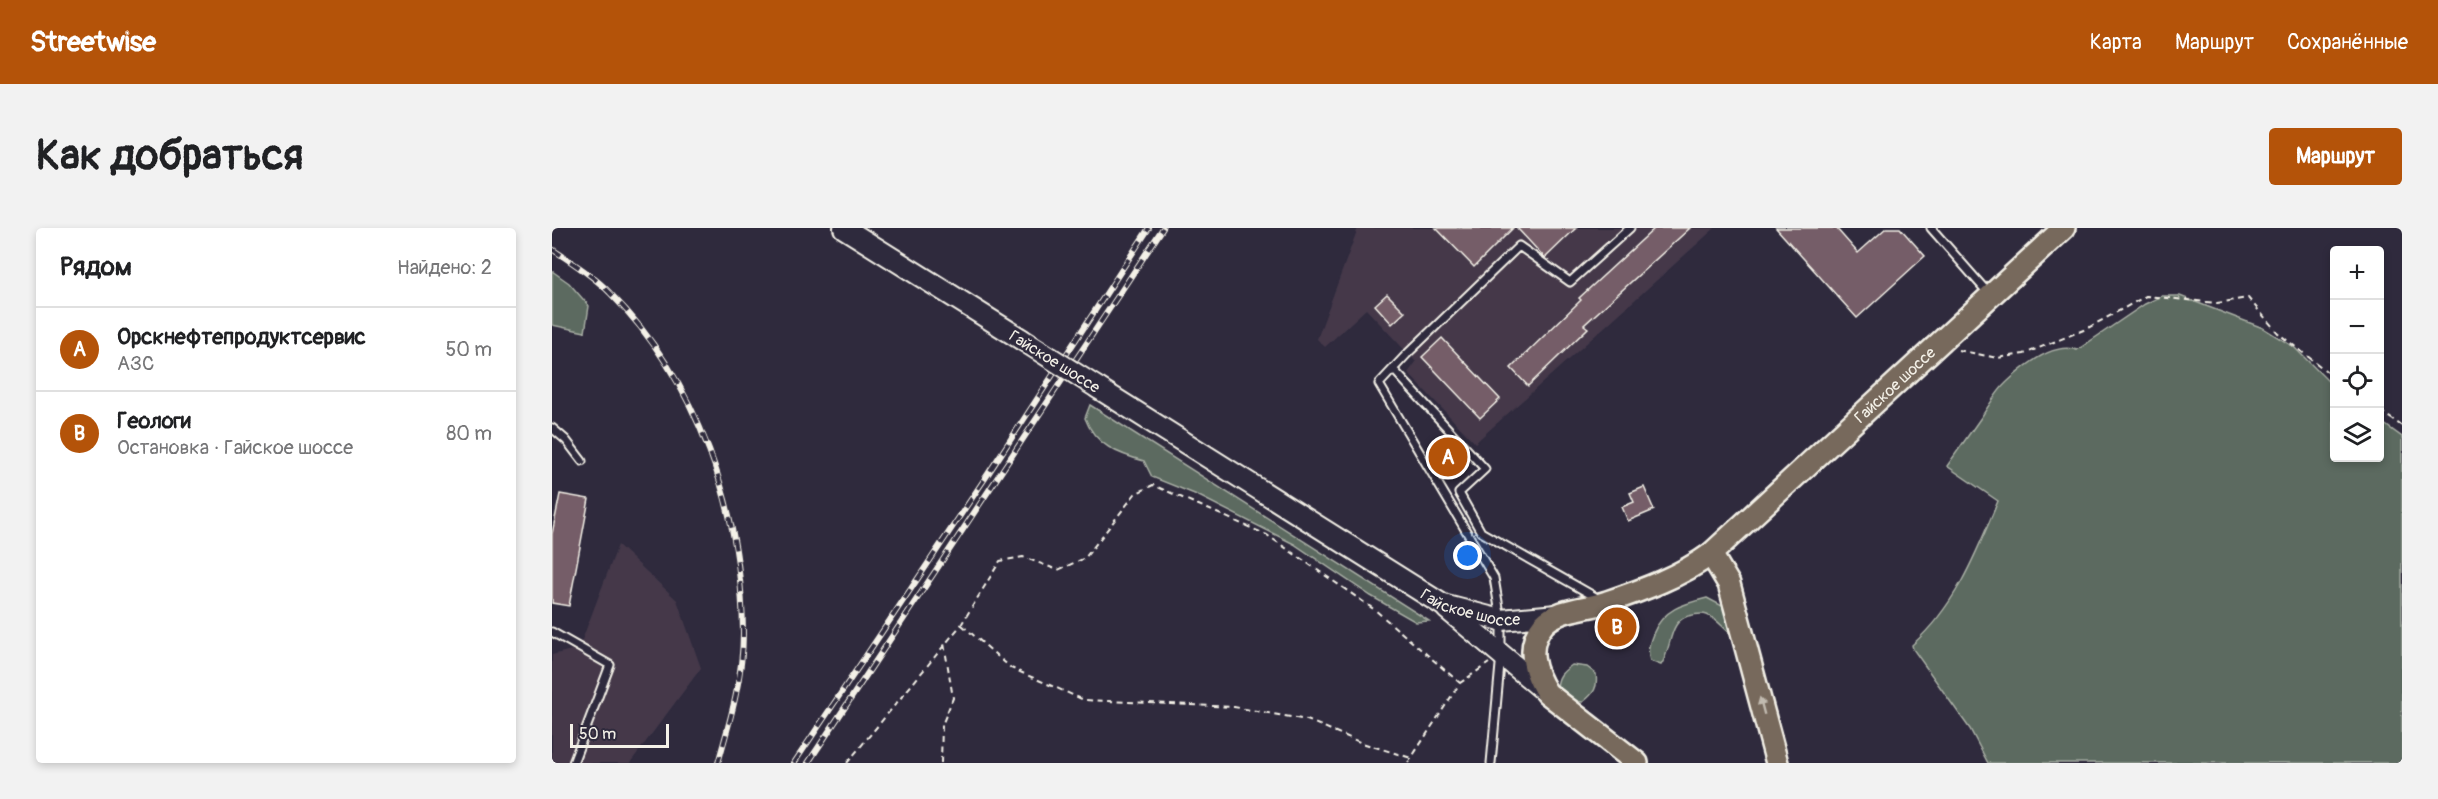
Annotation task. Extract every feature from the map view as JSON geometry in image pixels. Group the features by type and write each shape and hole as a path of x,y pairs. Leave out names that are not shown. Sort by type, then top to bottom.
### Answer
{"main road":[{"name":"Гайское шоссе","path":"844,228 1443,605 1501,620 1557,615 1606,603 1696,565 1711,554 2064,228"},
{"path":"1711,554 1729,584 1777,763"},
{"path":"1443,605 1547,693 1637,763"},
{"path":"1547,693 1537,677 1533,663 1533,649 1544,625 1557,615"}],"lane":[{"path":"1491,763 1501,654 1501,620 1494,578 1379,384 1519,246 1570,282 1630,228"},
{"path":"1931,228 1991,296"},
{"path":"1393,369 1485,469 1459,493 1481,532 1606,603"},
{"path":"552,428 566,440 582,461"},
{"path":"1471,538 1481,532"},
{"path":"552,632 610,665 573,763"}],"path":[{"path":"1942,342 1959,351 1997,358 2024,354 2086,329 2146,296 2217,303 2248,298 2279,334 2330,374"},
{"path":"2384,414 2402,426"},
{"path":"847,763 961,624 1000,561 1023,557 1058,570 1085,558 1135,494 1153,485 1267,535 1375,610 1460,683"},
{"path":"961,624 1011,668 1084,700 1234,707 1307,720 1411,758"},
{"path":"941,763 942,725 953,698 944,643"},
{"path":"1408,763 1460,683 1501,654"}],"shaded area":[{"path":"1358,228 1715,228 1475,443 1408,373 1416,362 1366,309 1325,347 1317,339"},
{"path":"618,545 677,600 701,668 630,763 552,763 552,655 579,648"}],"green space":[{"path":"552,271 569,283 589,306 585,332 552,325"},
{"path":"2162,296 2180,296 2263,328 2294,347 2330,383 2330,462 2384,462 2384,424 2402,437 2402,763 1988,763 1970,729 1913,649 1912,645 1941,614 1953,596 1998,501 1947,466 1994,398 2014,376 2049,352 2068,348 2077,350 2145,304"},
{"path":"1090,405 1429,621 1416,622 1371,596 1294,544 1197,495 1152,477 1144,461 1125,455 1101,442 1085,418"},
{"path":"1707,598 1726,608 1736,637 1707,615 1685,617 1675,628 1661,665 1650,661 1650,644 1662,619 1682,605"},
{"path":"1572,665 1587,667 1596,674 1594,690 1583,702 1573,701 1557,690 1561,675"}],"building":[{"path":"1436,228 1513,228 1474,267"},
{"path":"1517,228 1576,228 1545,258"},
{"path":"1655,228 1690,228 1584,325 1588,328 1528,386 1511,368 1581,300 1579,298"},
{"path":"1776,228 1836,228 1858,253 1886,228 1900,228 1925,256 1857,318"},
{"path":"1387,294 1405,312 1392,324 1375,305"},
{"path":"1442,338 1500,399 1480,418 1422,357"},
{"path":"1443,439 1466,463 1453,476 1430,452"},
{"path":"1644,487 1654,510 1628,521 1622,507 1634,502 1630,493"},
{"path":"560,494 589,499 569,606 552,603 552,534"},
{"path":"1628,616 1632,628 1608,637 1604,625"}],"railway":[{"path":"794,763 988,474 1149,228"},
{"path":"808,763 1163,228"},
{"path":"552,249 590,275 610,293 641,328 668,366 709,450 724,495 741,587 743,633 738,682 718,763"}],"place":[{"name":"Орскнефтепродуктсервис","path":"1448,457"},
{"name":"Геологи","path":"1617,627"}]}
